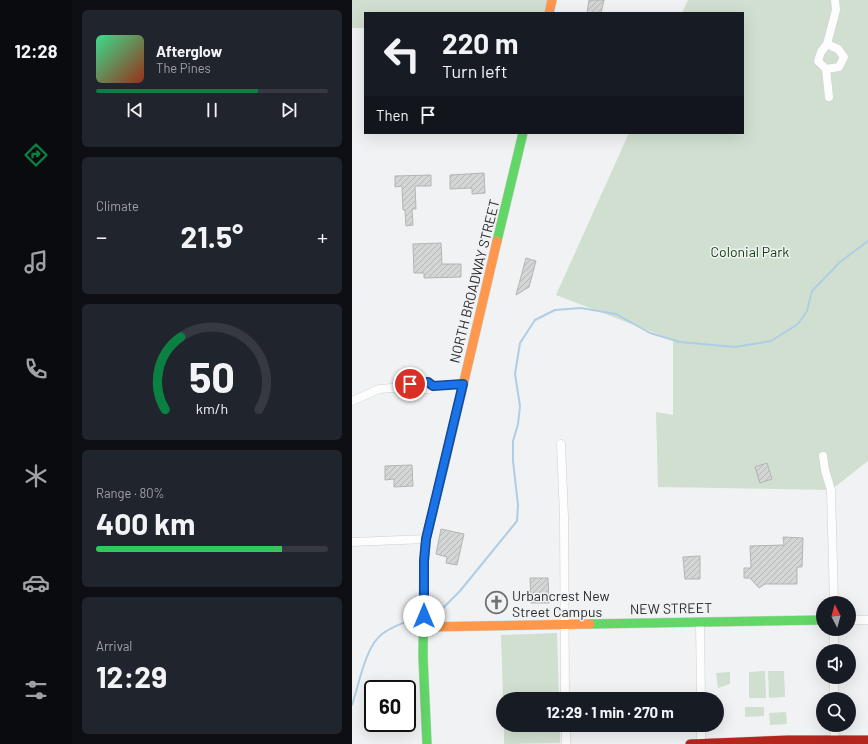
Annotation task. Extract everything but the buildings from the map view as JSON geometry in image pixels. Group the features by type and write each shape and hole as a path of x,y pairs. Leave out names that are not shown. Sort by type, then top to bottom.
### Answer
{"main road":[{"path":"549,12 552,0"},
{"name":"NORTH BROADWAY STREET","path":"427,744 424,700 424,561 426,539 523,134"},
{"name":"NEW STREET","path":"424,627 467,625 816,620"},
{"path":"690,744 835,742 868,740"}],"street":[{"path":"829,97 826,69 818,61 821,52 827,44 836,10 836,0"},
{"path":"826,69 839,67 844,57 838,49 827,44"},
{"path":"352,401 380,389 405,387 410,384 428,382 433,386 463,384"},
{"path":"562,444 565,692"},
{"path":"822,456 831,490 834,596"},
{"path":"352,542 426,539"},
{"path":"856,620 868,620"},
{"path":"700,622 701,692"},
{"path":"566,732 566,744"},
{"path":"701,732 701,744"},
{"path":"834,732 835,742"}],"green space":[{"path":"352,0 552,0 549,12 364,12 364,28 352,28"},
{"name":"Colonial Park","path":"688,0 868,0 868,461 831,490 658,487 656,412 673,415 673,340 556,295 629,134 744,134 744,12 682,12"},
{"path":"557,633 559,692 503,692 501,635"},
{"path":"765,671 766,698 749,698 749,672"},
{"path":"768,671 784,671 785,697 769,698"},
{"path":"730,672 730,684 718,688 716,673"},
{"path":"745,707 764,707 764,716 745,717"},
{"path":"786,712 787,724 770,725 769,713"},
{"path":"504,732 560,732 560,743 504,744"}],"waterway":[{"path":"440,611 460,591 517,521 518,505 513,461 513,441 518,424 520,406 515,374 520,343 535,320 555,310 581,308 616,314 650,333 680,342 735,347 771,341 798,324 807,311 812,291 840,262 868,241"},
{"path":"352,705 363,667 376,640 388,630 410,620"}],"traffic: fast":[{"path":"497,241 523,134"},
{"path":"427,744 423,657 424,561 426,539 444,466"},
{"path":"590,624 816,620"}],"traffic: slow":[{"path":"549,12 552,0"},
{"path":"444,466 497,241"},
{"path":"423,627 590,624"}],"traffic: jam":[{"path":"690,744 788,740 868,740"}],"place":[{"name":"Urbancrest New Street Campus","path":"497,603"}],"route":[{"path":"410,384 428,382 433,386 463,384 426,539 424,561 424,616"}]}
